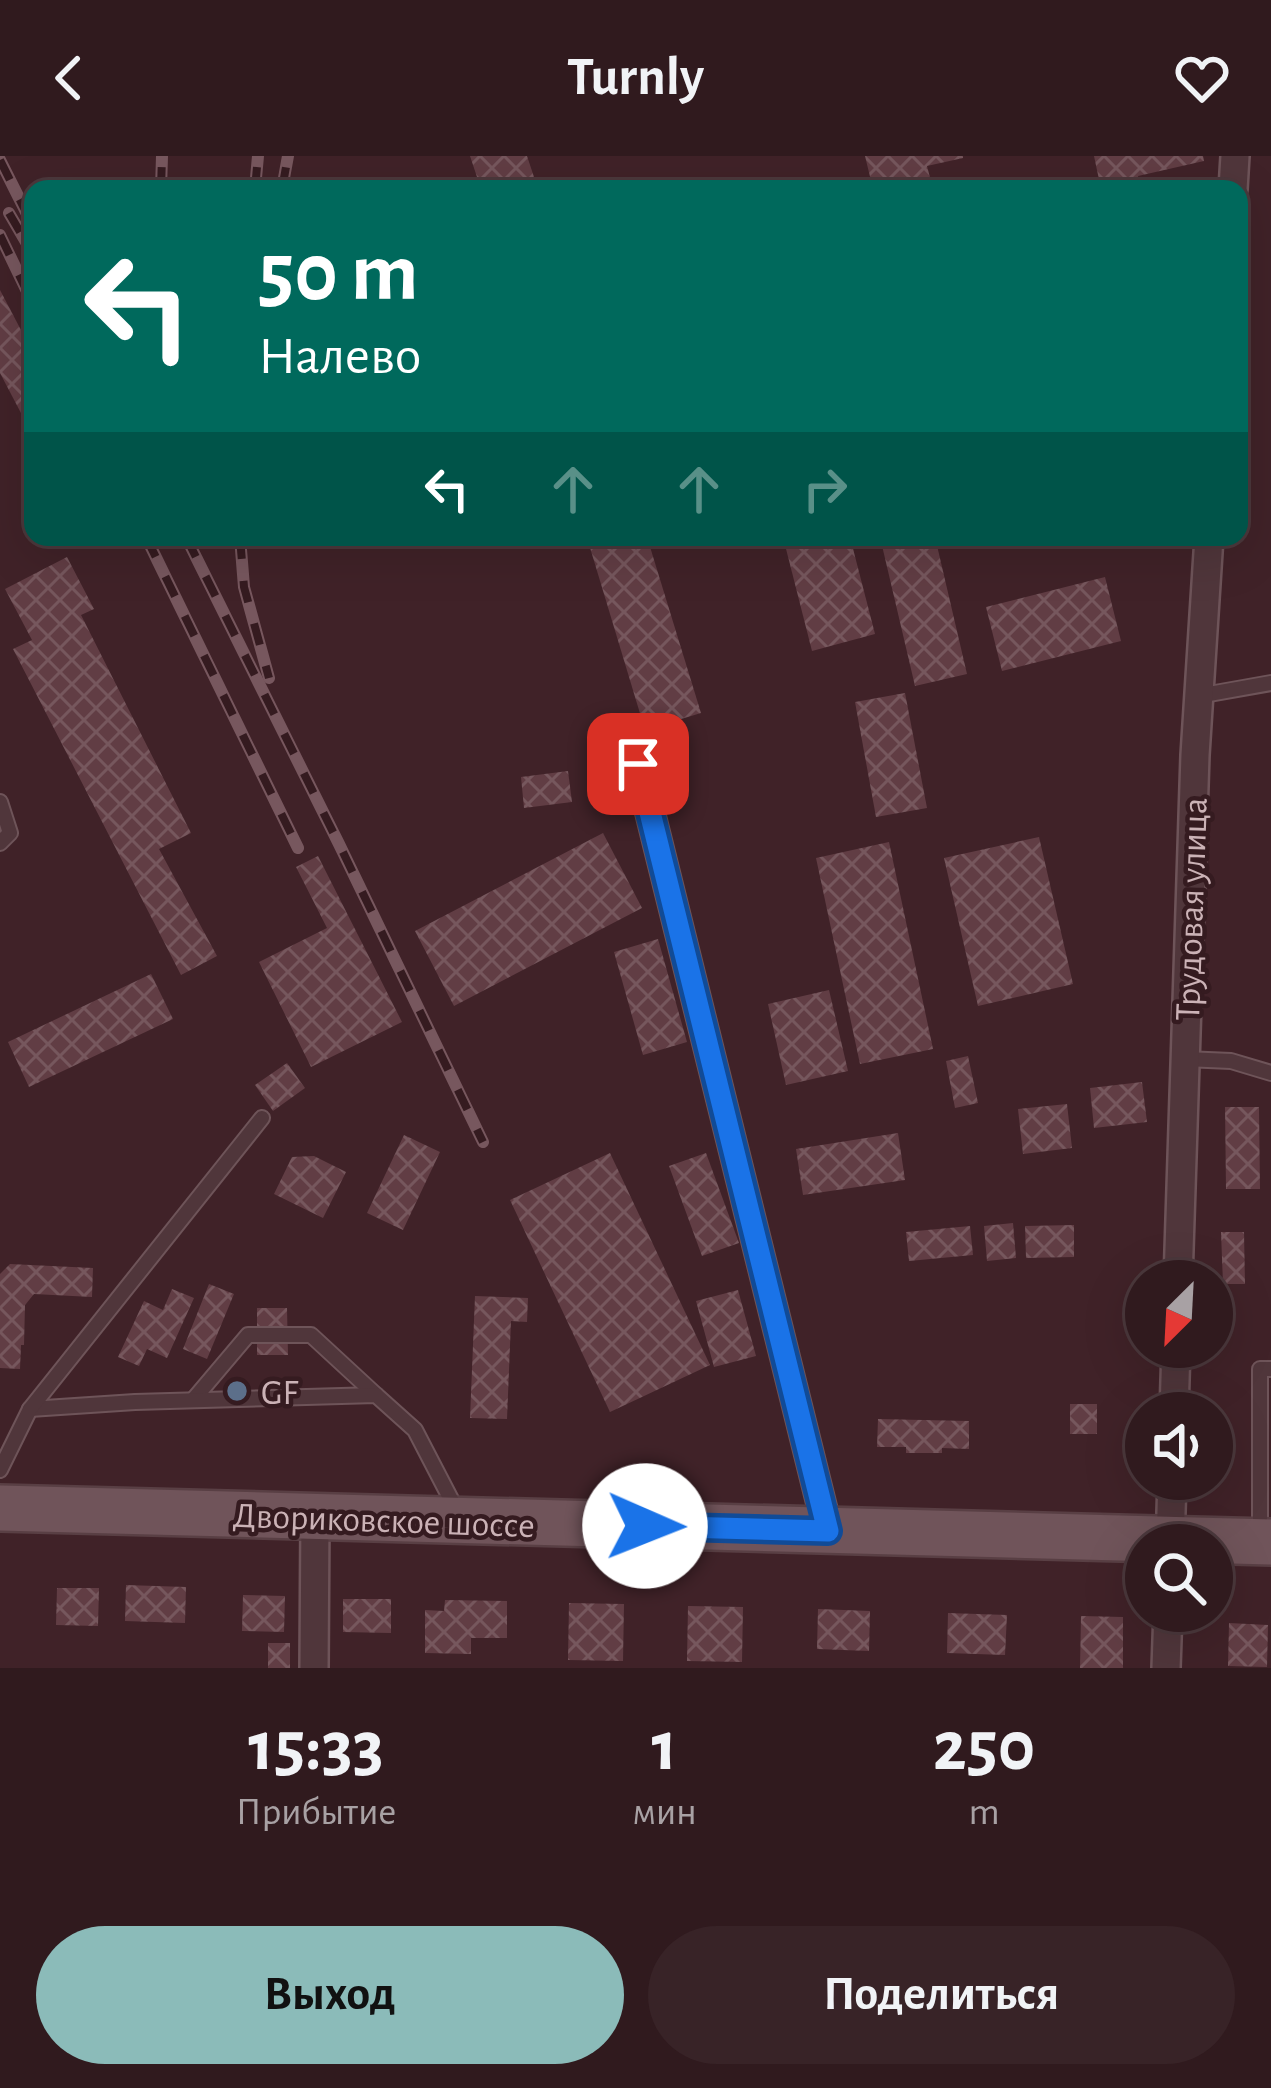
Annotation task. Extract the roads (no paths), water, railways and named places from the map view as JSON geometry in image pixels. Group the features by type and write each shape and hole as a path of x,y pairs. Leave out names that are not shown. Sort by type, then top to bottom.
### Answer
{"main road":[{"name":"Двориковское шоссе","path":"0,1508 1125,1541"},
{"name":"Двориковское шоссе","path":"1233,1542 1266,1542"}],"street":[{"name":"Трудовая улица","path":"1179,1260 1198,696 1208,546"},
{"path":"638,764 828,1531"},
{"path":"314,1668 315,1517"},
{"path":"1166,1668 1167,1632"}],"lane":[{"path":"1198,696 1271,683"},
{"path":"0,802 10,833 0,843"},
{"path":"1185,1059 1231,1060 1271,1073"},
{"path":"0,1470 30,1409 262,1118"},
{"path":"194,1400 248,1335 311,1335 415,1430 462,1521"},
{"path":"1266,1542 1260,1369 1271,1369"},
{"path":"30,1409 376,1395"}],"railway":[{"path":"161,180 162,156"},
{"path":"256,180 258,156"},
{"path":"284,180 288,156"},
{"path":"0,160 24,208"},
{"path":"9,213 24,239"},
{"path":"0,235 24,285"},
{"path":"150,546 298,848"},
{"path":"190,546 483,1142"},
{"path":"241,546 244,587 269,678"}],"place":[{"name":"GF","path":"237,1391"}]}
